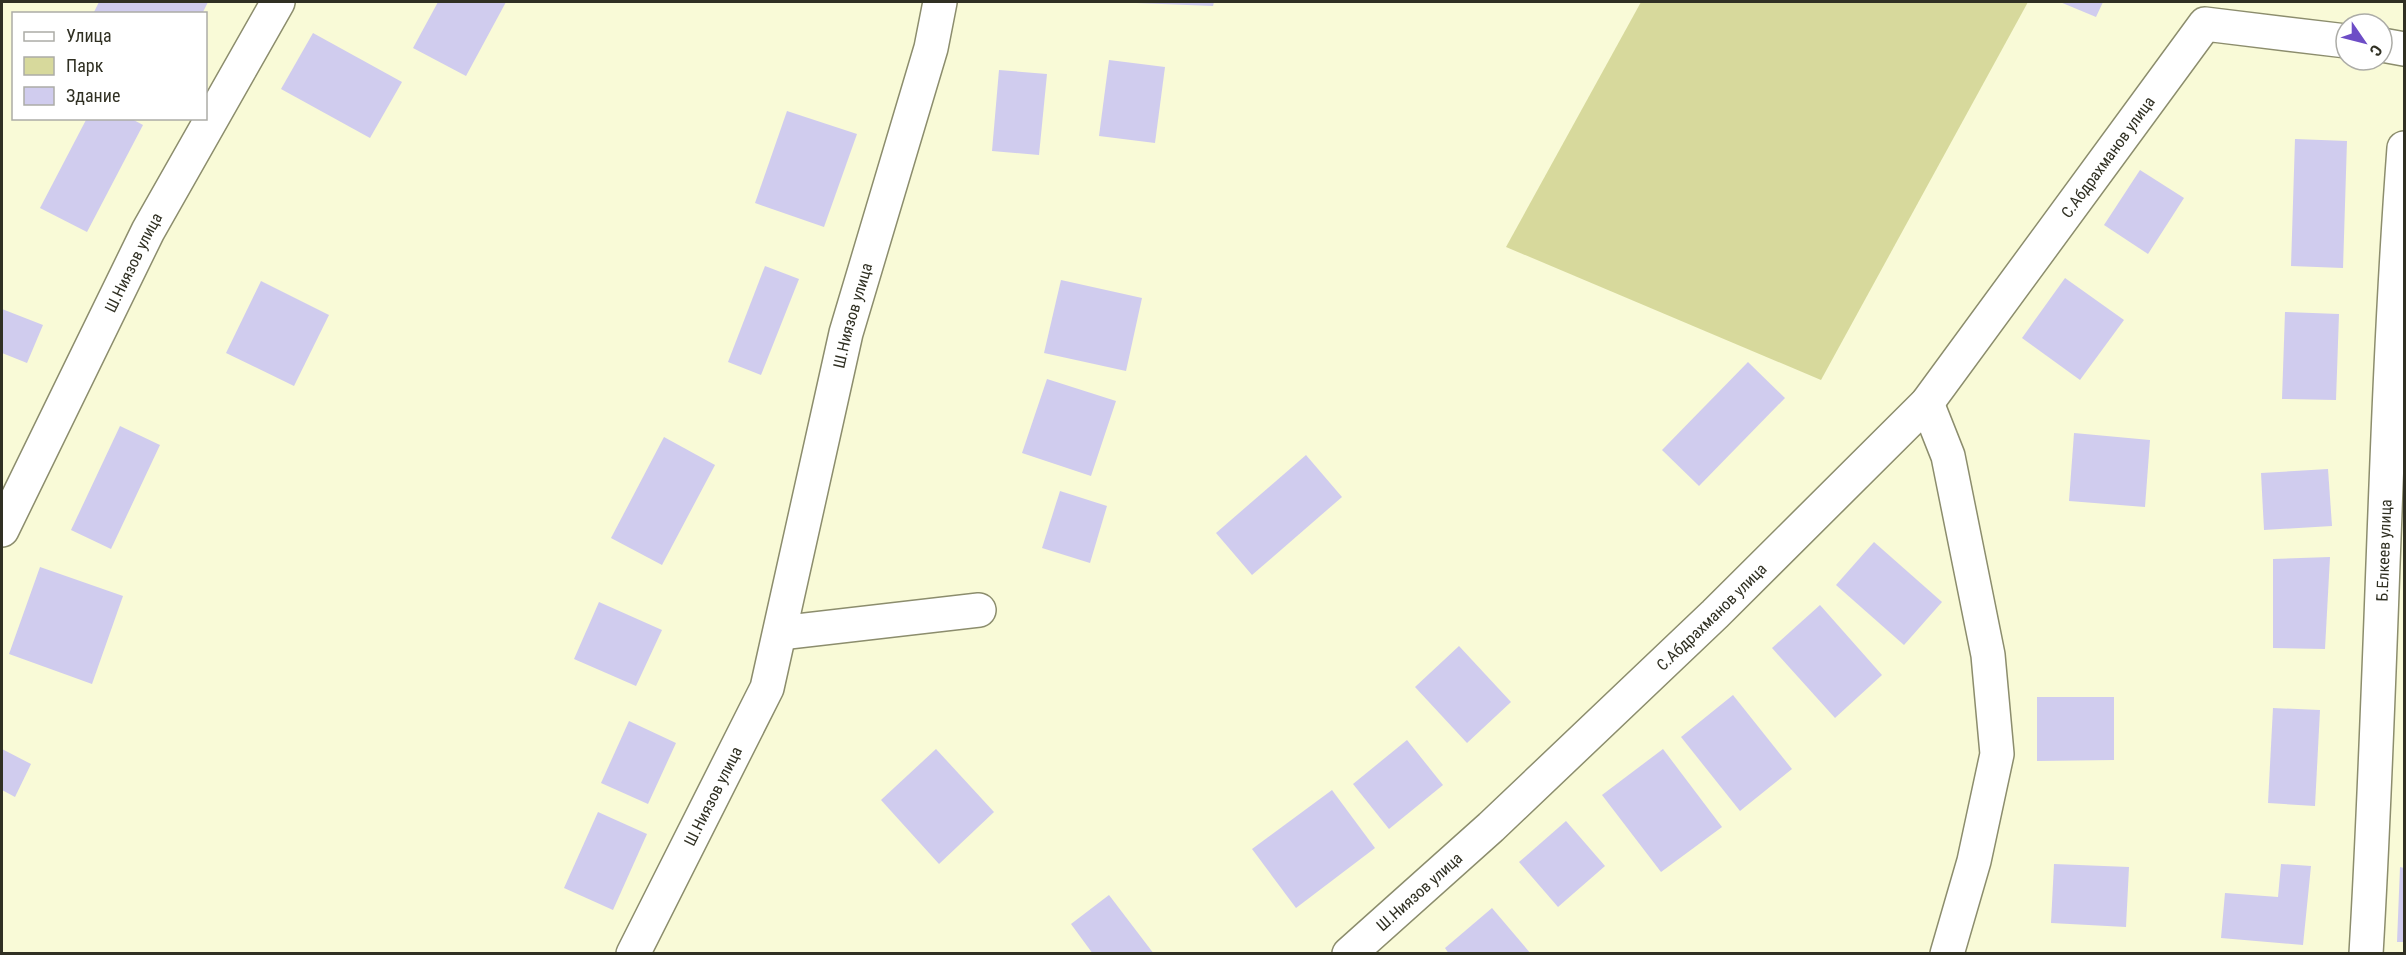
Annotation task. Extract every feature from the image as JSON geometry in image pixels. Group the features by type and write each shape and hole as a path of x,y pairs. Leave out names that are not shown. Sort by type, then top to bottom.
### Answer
{"street":[{"name":"Ш.Ниязов улица","path":"2,530 148,231 278,2"},
{"name":"Ш.Ниязов улица","path":"633,954 767,688 846,333 931,48 940,2"},
{"name":"С.Абдрахманов улица","path":"1491,827 1715,614 1927,403 2209,13 2334,39"},
{"name":"Б.Елкеев улица","path":"2366,954 2374,820 2393,297 2404,148"},
{"path":"1927,403 1948,456 1989,655 1997,754 1974,861 1947,954"},
{"path":"780,633 979,610"},
{"name":"Ш.Ниязов улица","path":"1349,954 1491,827"}],"green space":[{"path":"1641,2 2028,2 1821,380 1506,247"}],"building":[{"path":"99,2 208,2 203,12 94,12"},
{"path":"438,2 506,2 466,76 413,48"},
{"path":"1136,2 1214,2 1213,6"},
{"path":"2060,2 2103,2 2096,17"},
{"path":"313,33 402,82 370,138 281,89"},
{"path":"1109,60 1165,67 1155,143 1099,136"},
{"path":"999,70 1047,74 1039,155 992,151"},
{"path":"787,111 857,134 824,227 755,203"},
{"path":"86,120 134,120 143,125 87,232 40,208"},
{"path":"2295,139 2347,141 2343,268 2291,266"},
{"path":"2140,170 2184,198 2148,254 2104,225"},
{"path":"765,266 799,279 761,375 728,362"},
{"path":"2065,278 2124,320 2080,380 2022,338"},
{"path":"1061,280 1142,298 1126,371 1044,353"},
{"path":"261,281 329,315 294,386 226,353"},
{"path":"2,309 43,325 27,363 2,353"},
{"path":"2285,312 2339,314 2336,400 2282,399"},
{"path":"1748,362 1785,398 1699,486 1662,450"},
{"path":"1047,379 1116,401 1091,476 1022,453"},
{"path":"120,426 160,445 111,549 71,530"},
{"path":"2074,433 2150,440 2145,507 2069,501"},
{"path":"664,437 715,465 662,565 611,538"},
{"path":"1306,455 1342,497 1252,575 1216,533"},
{"path":"2328,469 2332,526 2264,530 2261,473"},
{"path":"1060,491 1107,506 1090,563 1042,548"},
{"path":"1874,542 1942,602 1904,645 1836,585"},
{"path":"2330,557 2325,649 2273,648 2273,559"},
{"path":"40,567 123,596 92,684 9,654"},
{"path":"599,602 662,630 636,686 574,659"},
{"path":"1820,605 1882,675 1835,718 1772,648"},
{"path":"1459,646 1511,702 1467,743 1415,687"},
{"path":"1733,695 1792,769 1740,811 1681,737"},
{"path":"2037,697 2114,697 2114,760 2037,761"},
{"path":"2273,708 2320,710 2315,806 2268,803"},
{"path":"629,721 676,743 648,804 601,783"},
{"path":"1407,740 1443,785 1389,829 1353,784"},
{"path":"2,749 31,764 15,797 2,790"},
{"path":"936,749 994,812 939,864 881,800"},
{"path":"1663,749 1722,827 1661,872 1602,795"},
{"path":"1332,790 1375,848 1296,908 1252,849"},
{"path":"598,812 647,834 613,910 564,888"},
{"path":"1566,821 1605,866 1558,907 1519,862"},
{"path":"2054,864 2129,867 2126,927 2051,923"},
{"path":"2281,864 2311,866 2303,945 2221,938 2225,893 2278,897"},
{"path":"2400,867 2404,868 2404,942 2397,942"},
{"path":"1109,895 1154,954 1093,954 1071,924"},
{"path":"1492,908 1531,954 1449,954 1445,948"}]}
